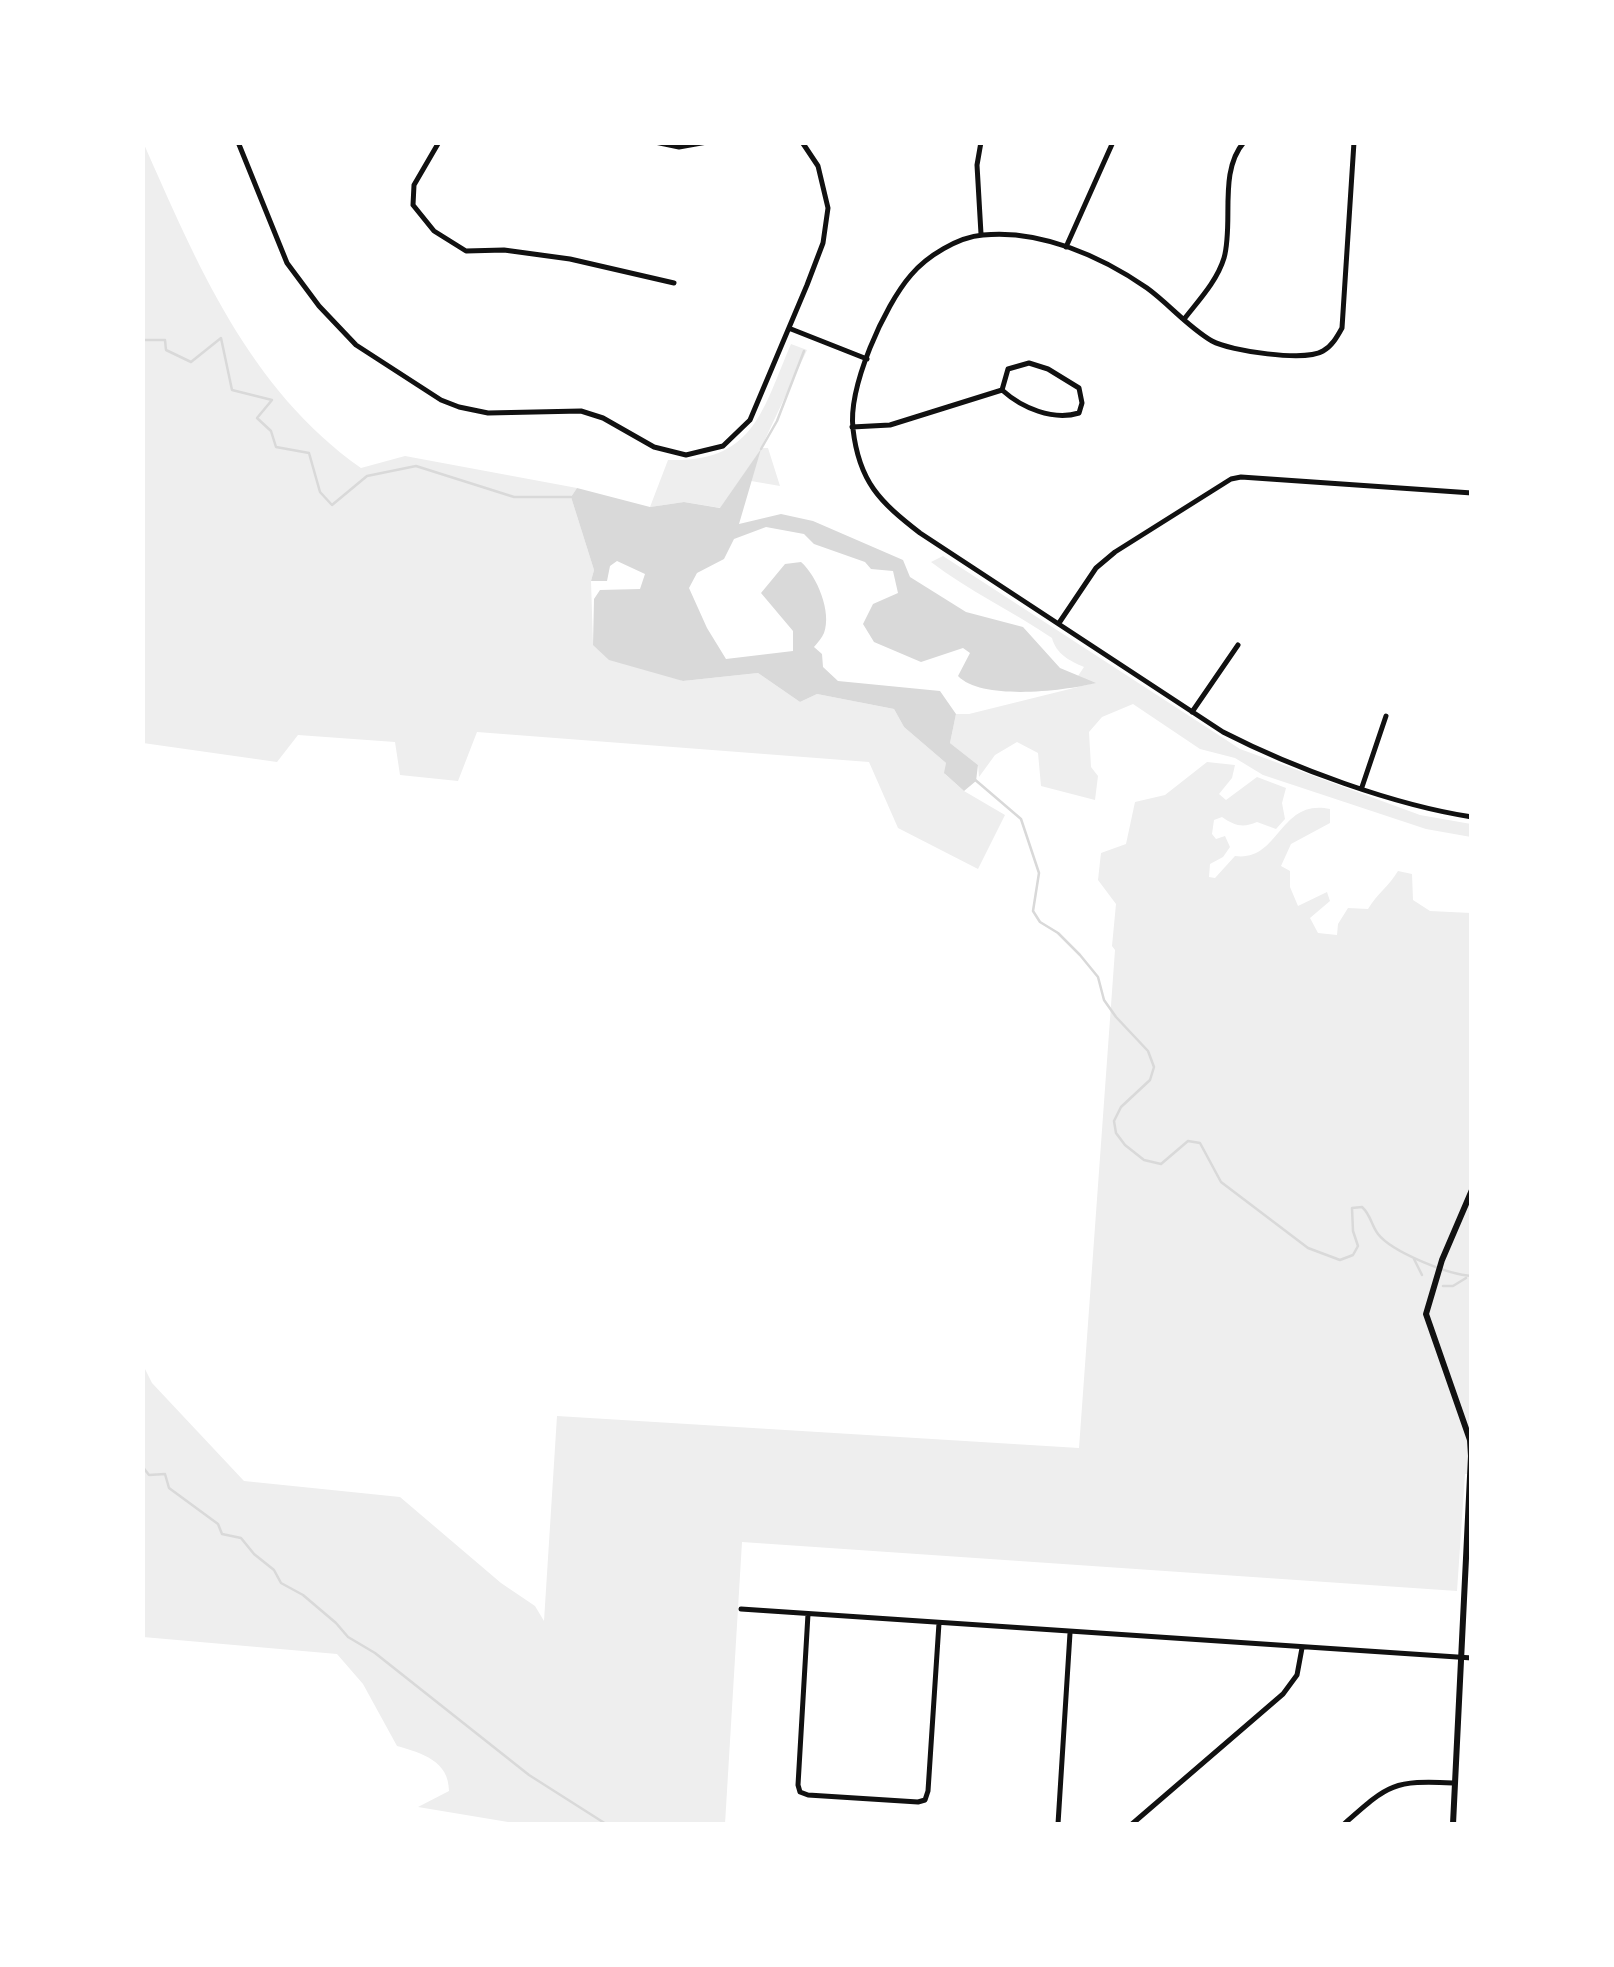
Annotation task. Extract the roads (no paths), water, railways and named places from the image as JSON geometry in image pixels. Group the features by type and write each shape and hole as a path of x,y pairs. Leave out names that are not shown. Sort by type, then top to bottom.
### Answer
{"street":[{"path":"238,142 287,262 319,306 356,345 442,400 488,413 582,411 603,418 654,447 686,455 723,446 747,424 823,243 828,208 818,166 802,142"},
{"path":"439,142 414,185 413,205 434,231 466,251 504,250 570,258 674,284"},
{"path":"656,142 679,146 707,142"},
{"path":"981,142 977,165 981,234"},
{"path":"1066,247 1113,142"},
{"path":"1185,318 1213,282 1224,258 1232,168 1244,142"},
{"path":"1354,142 1342,328 1325,350 1304,356 1228,348 1209,339 1132,280 1066,247 1028,237 981,234 945,247 914,271 896,294 867,359 855,396 852,427 866,477 884,505 1192,712 1267,755 1440,812 1472,817"},
{"path":"790,328 867,359"},
{"path":"1030,363 1080,388 1080,413 1066,417 1015,402 1002,390 1008,369 1030,363"},
{"path":"852,427 890,425 1002,390"},
{"path":"1059,624 1096,568 1114,552 1211,489 1241,477 1472,493"},
{"path":"1192,712 1238,645"},
{"path":"1362,787 1386,716"},
{"path":"1453,1824 1471,1456 1470,1440 1427,1325 1429,1298 1472,1190"},
{"path":"742,1609 1472,1658"},
{"path":"808,1614 798,1784 800,1792 808,1795 924,1800 928,1790 940,1623"},
{"path":"1058,1824 1070,1632"},
{"path":"1132,1824 1284,1694 1298,1674 1302,1648"},
{"path":"1347,1824 1379,1792 1414,1782 1452,1784"}],"waterway":[{"path":"142,340 165,340 166,350 191,362 221,338 232,390 272,400 257,418 271,431 276,447 309,453 320,492 332,505 367,476 416,466 514,497 571,497"},
{"path":"761,449 777,421 804,351"},
{"path":"973,778 1021,819 1039,873 1033,911 1040,922 1080,955 1098,977 1104,1000 1116,1017 1148,1051 1154,1067 1150,1080 1121,1107 1114,1121 1116,1133 1125,1145 1144,1160 1161,1164 1188,1141 1200,1143 1221,1182 1308,1248 1340,1260 1353,1255 1358,1246 1352,1208 1362,1207 1378,1234 1395,1248 1436,1267 1472,1276"},
{"path":"1414,1259 1422,1275"},
{"path":"1443,1286 1453,1286 1466,1278"},
{"path":"142,1466 149,1475 165,1474 169,1488 218,1524 222,1534 241,1538 274,1570 281,1583 303,1595 348,1637 375,1653 529,1775 606,1824"}]}
